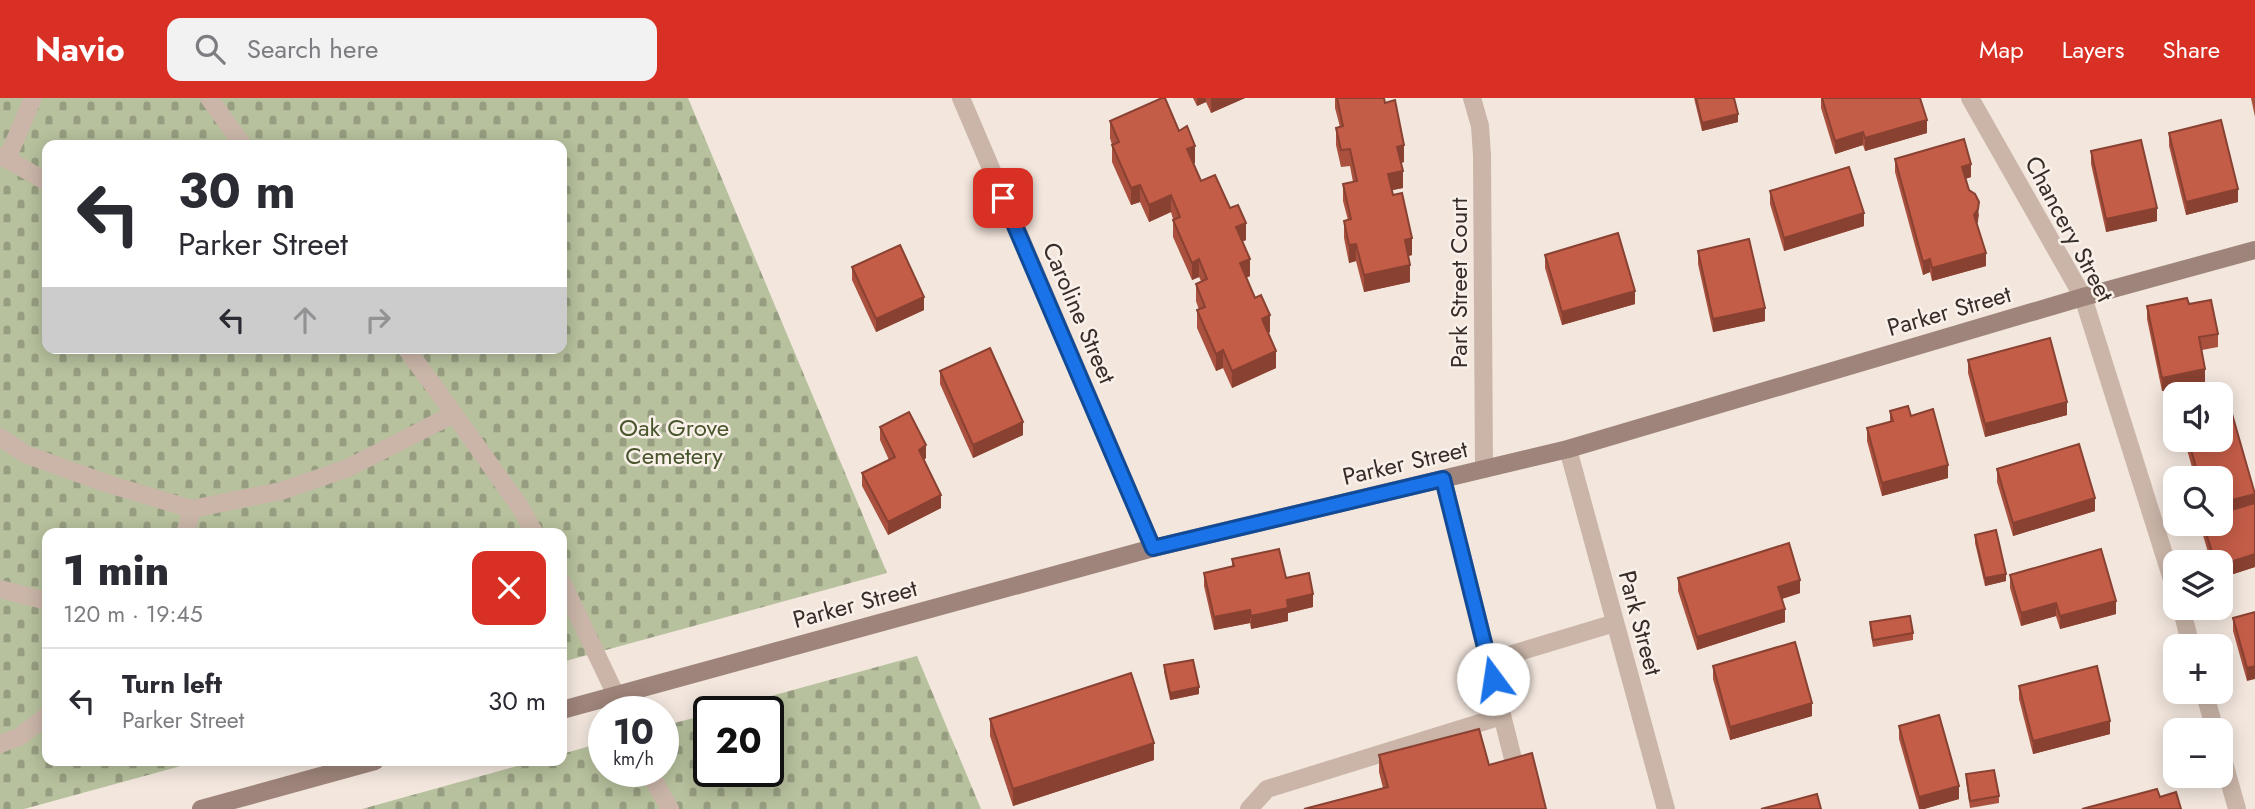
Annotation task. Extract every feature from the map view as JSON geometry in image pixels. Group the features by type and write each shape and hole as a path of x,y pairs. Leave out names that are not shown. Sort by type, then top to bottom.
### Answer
{"main road":[{"name":"Parker Street","path":"567,709 1153,548 1568,449 2083,297 2255,250"},
{"path":"201,809 357,766"}],"street":[{"path":"33,98 4,158 42,178"},
{"path":"209,98 239,140"},
{"name":"Caroline Street","path":"961,98 1153,548"},
{"name":"Park Street Court","path":"1472,98 1480,126 1483,165 1484,469"},
{"name":"Chancery Street","path":"1970,98 2083,297 2163,551"},
{"path":"410,354 520,507 532,528"},
{"path":"0,437 24,454 105,483 192,509 281,491 348,468 454,414"},
{"name":"Park Street","path":"1568,449 1666,809"},
{"path":"1443,479 1517,775"},
{"path":"187,528 192,509"},
{"path":"0,589 42,600"},
{"path":"567,592 617,694"},
{"path":"1489,661 1615,623"},
{"path":"1249,809 1267,789 1502,716"},
{"path":"0,744 19,737 42,720"},
{"path":"658,787 670,809"},
{"path":"2230,788 2236,809"}],"green space":[{"name":"Oak Grove Cemetery","path":"0,98 688,98 887,573 567,661 567,528 42,528 42,766 181,766 24,809 0,809"},
{"path":"917,656 981,809 362,809 517,766 567,766 567,753 588,747 588,787 679,787 679,722 693,718 693,787 784,787 784,696 771,696"}],"building":[{"path":"1165,98 1179,131 1187,126 1195,146 1187,149 1201,181 1215,175 1230,208 1238,205 1246,223 1236,227 1250,259 1240,263 1255,298 1261,295 1270,315 1262,319 1276,351 1232,371 1223,350 1216,354 1197,310 1205,307 1196,284 1207,279 1199,259 1192,263 1173,220 1180,217 1171,195 1149,205 1140,185 1131,188 1112,145 1119,142 1110,121"},
{"path":"1337,98 1384,98 1385,103 1395,100 1404,145 1397,147 1403,171 1388,174 1393,195 1402,193 1412,238 1405,240 1410,265 1364,275 1356,244 1349,245 1344,221 1351,219 1343,184 1357,181 1350,149 1341,150 1336,128 1343,126"},
{"path":"1696,98 1734,98 1738,114 1702,123"},
{"path":"1822,98 1920,98 1927,120 1865,138 1863,132 1835,141"},
{"path":"2221,120 2238,189 2186,202 2169,133"},
{"path":"1964,139 1971,164 1962,167 1969,190 1979,202 1974,215 1986,253 1932,268 1930,259 1923,262 1895,159"},
{"path":"2141,140 2157,208 2106,219 2091,151"},
{"path":"1849,167 1864,213 1784,238 1770,191"},
{"path":"1618,233 1635,291 1562,312 1545,255"},
{"path":"1749,239 1765,308 1713,319 1698,251"},
{"path":"900,245 924,297 876,319 852,267"},
{"path":"2187,298 2189,304 2211,300 2218,334 2199,337 2205,369 2162,378 2147,306"},
{"path":"2050,338 2067,402 1985,424 1968,360"},
{"path":"990,348 1023,422 973,445 940,371"},
{"path":"1908,406 1911,416 1933,409 1948,465 1882,483 1867,428 1893,421 1890,411"},
{"path":"909,412 926,445 919,450 941,495 888,522 862,473 895,457 880,427"},
{"path":"2233,417 2255,494 2233,500 2233,466 2196,466 2192,452 2233,452"},
{"path":"2079,444 2095,498 2013,523 1997,469"},
{"path":"2255,503 2255,554 2233,561 2233,550 2211,550 2207,536 2233,536 2233,509"},
{"path":"1996,530 2006,574 1985,578 1975,535"},
{"path":"1789,543 1800,580 1778,587 1785,609 1697,637 1678,578"},
{"path":"1279,549 1286,578 1309,573 1313,594 1287,600 1288,608 1251,616 1250,610 1214,617 1204,573 1234,566 1232,559"},
{"path":"2101,549 2116,601 2060,616 2056,603 2021,613 2010,575"},
{"path":"2255,612 2255,666 2247,668 2233,618"},
{"path":"1910,616 1913,633 1873,640 1870,622"},
{"path":"1795,642 1812,703 1730,727 1713,666"},
{"path":"1193,660 1199,687 1170,693 1164,665"},
{"path":"2097,666 2110,721 2033,741 2019,686"},
{"path":"1131,673 1154,743 1013,789 990,719"},
{"path":"1939,715 1959,786 1919,797 1899,726"},
{"path":"1479,729 1489,765 1532,753 1546,809 1304,809 1388,787 1379,755"},
{"path":"1994,770 1999,796 1970,801 1966,774"},
{"path":"2157,789 2160,797 2176,792 2181,809 2082,809"},
{"path":"1817,794 1821,809 1761,809"}],"route":[{"path":"1003,198 1153,548 1443,479 1493,679"}]}
